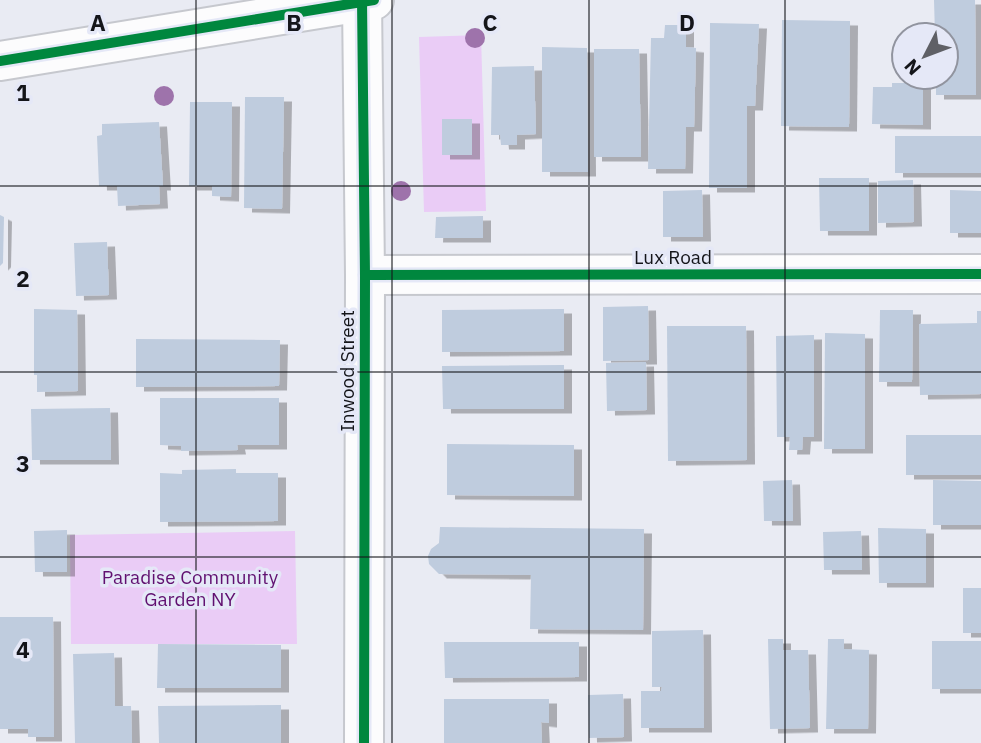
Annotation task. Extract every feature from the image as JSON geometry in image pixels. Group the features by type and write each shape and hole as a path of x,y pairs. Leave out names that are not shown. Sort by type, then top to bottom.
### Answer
{"street":[{"path":"0,61 366,1"},
{"name":"Inwood Street","path":"364,743 366,1"},
{"name":"Lux Road","path":"365,275 981,274"}],"green space":[{"path":"481,35 486,211 424,212 419,37"},
{"name":"Paradise Community Garden NY","path":"295,531 297,644 71,644 70,535"}],"building":[{"path":"934,0 975,0 976,95 936,95 936,91 960,91 960,21 935,21"},
{"path":"782,20 850,21 849,127 781,126"},
{"path":"710,23 759,24 755,106 747,106 747,188 709,188"},
{"path":"665,25 686,25 686,47 696,48 694,127 686,127 685,169 648,169 651,38 664,38"},
{"path":"542,47 587,48 588,172 542,172"},
{"path":"594,49 639,49 641,157 594,157"},
{"path":"534,66 536,134 517,135 517,145 501,145 500,135 491,135 492,67"},
{"path":"873,87 890,87 890,91 923,91 923,125 872,124"},
{"path":"245,97 284,97 282,209 244,208"},
{"path":"190,102 232,102 231,197 212,196 212,186 189,186"},
{"path":"442,119 472,119 472,155 442,155"},
{"path":"159,122 163,186 159,186 160,204 118,206 117,186 99,186 97,136 102,135 102,124"},
{"path":"895,136 981,136 981,173 895,173"},
{"path":"819,178 869,178 869,231 820,231"},
{"path":"913,180 914,222 878,223 878,181"},
{"path":"702,190 703,237 663,237 663,191"},
{"path":"950,190 981,191 981,233 950,233"},
{"path":"0,215 4,217 3,263 0,266"},
{"path":"483,216 483,238 435,238 436,217"},
{"path":"107,242 109,295 76,296 74,243"},
{"path":"648,306 649,360 603,361 603,307"},
{"path":"34,309 77,310 78,391 37,392 37,375 34,375"},
{"path":"564,309 564,351 442,352 442,310"},
{"path":"880,310 913,310 912,382 879,382"},
{"path":"977,311 981,311 981,394 920,395 919,324 977,323"},
{"path":"667,326 746,326 747,460 668,461"},
{"path":"825,333 865,334 865,449 824,449"},
{"path":"814,335 814,437 803,437 802,450 789,450 790,437 777,437 776,336"},
{"path":"136,339 280,340 279,386 136,387"},
{"path":"646,362 647,410 607,411 606,363"},
{"path":"564,365 564,409 443,409 442,366"},
{"path":"160,398 279,398 279,445 237,445 238,450 181,451 181,446 160,445"},
{"path":"110,408 111,460 32,460 31,409"},
{"path":"906,435 981,435 981,475 906,475"},
{"path":"447,444 574,445 574,496 447,495"},
{"path":"236,469 236,473 278,473 278,521 160,522 160,473 182,474 182,470"},
{"path":"792,480 793,521 764,521 763,481"},
{"path":"933,480 981,481 981,525 933,525"},
{"path":"440,527 644,529 643,630 530,629 531,575 439,574 429,564 428,556 431,549 439,543"},
{"path":"878,528 926,529 926,583 879,583"},
{"path":"67,530 67,572 35,572 34,531"},
{"path":"861,531 862,570 824,570 823,532"},
{"path":"963,588 981,588 981,633 963,633"},
{"path":"0,617 53,617 54,737 28,737 28,729 0,729"},
{"path":"703,630 704,728 641,728 641,691 661,691 662,687 652,687 652,631"},
{"path":"768,639 783,639 783,650 808,650 810,728 770,729"},
{"path":"828,639 844,639 844,649 869,650 868,729 826,729"},
{"path":"932,641 981,641 981,689 932,689"},
{"path":"444,642 579,642 579,677 445,678"},
{"path":"158,644 281,645 281,688 157,688"},
{"path":"114,653 115,706 131,706 132,743 75,743 73,654"},
{"path":"623,694 624,737 589,738 588,695"},
{"path":"444,699 549,699 549,723 541,722 542,743 444,743"},
{"path":"281,705 281,743 159,743 158,706"}],"cycle path":[{"path":"362,0 365,275 364,743"},
{"path":"0,61 374,0"},
{"path":"365,275 981,274"}]}
